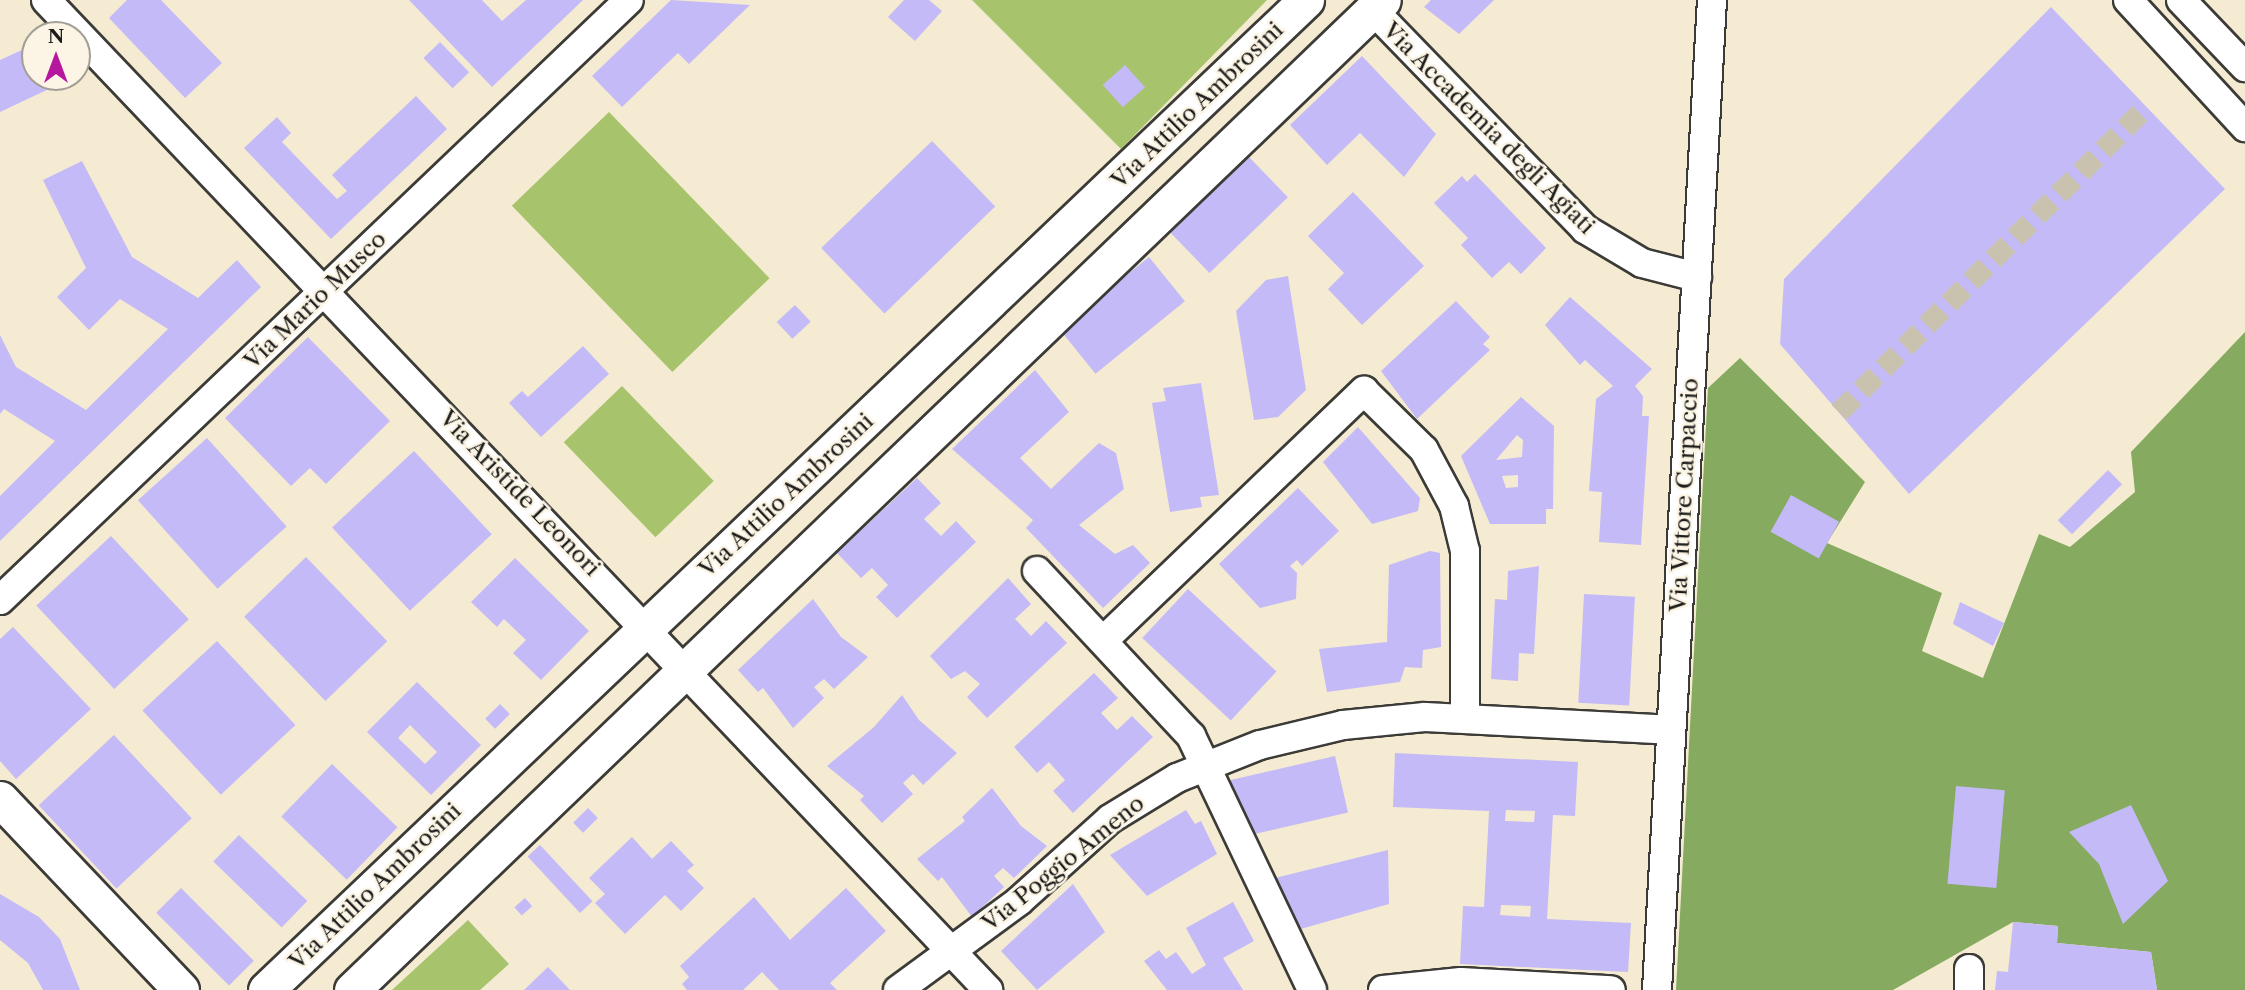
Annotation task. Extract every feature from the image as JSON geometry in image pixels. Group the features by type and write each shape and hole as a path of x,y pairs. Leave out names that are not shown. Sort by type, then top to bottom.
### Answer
{"street":[{"name":"Via Aristide Leonori","path":"46,0 685,665 949,949 972,984"},
{"name":"Via Mario Musco","path":"0,600 629,0"},
{"name":"Via Attilio Ambrosini","path":"266,990 1306,0"},
{"name":"Via Vittore Carpaccio","path":"1657,990 1712,0"},
{"path":"2128,0 2245,127"},
{"path":"2181,0 2245,67"},
{"name":"Via Accademia degli Agiati","path":"1373,3 1584,229 1642,263 1697,277"},
{"path":"352,990 685,665 1373,3"},
{"path":"1105,639 1364,391 1424,450 1454,506 1465,551 1465,717"},
{"path":"1037,571 1105,639 1209,764 1312,990"},
{"name":"Via Poggio Ameno","path":"916,984 949,949 1019,901 1110,819 1209,764 1333,727 1465,717 1670,730"},
{"path":"0,799 181,990"},
{"path":"1383,990 1461,982 1611,990"}],"green space":[{"path":"972,0 1267,0 1121,149"},
{"path":"609,112 769,278 672,372 512,206"},
{"path":"2245,332 2245,990 2157,990 2151,952 2057,943 2058,926 2013,922 1893,990 1676,990 1708,388 1740,358 1865,482 1827,543 1942,593 1922,651 1983,678 2039,534 2070,547 2135,492 2131,452"},
{"path":"622,386 714,481 655,537 564,442"},
{"path":"468,920 509,964 480,990 392,990"}],"building":[{"path":"127,0 161,0 222,63 185,98 109,18"},
{"path":"409,0 482,0 502,21 526,0 583,0 492,87"},
{"path":"671,0 750,5 689,64 678,53 622,107 592,76"},
{"path":"904,0 929,0 942,11 915,41 888,17"},
{"path":"1431,0 1494,0 1459,34 1424,7"},
{"path":"2051,7 2225,189 1909,494 1780,344 1784,279"},
{"path":"440,42 469,72 453,88 423,58"},
{"path":"21,50 21,91 45,91 0,112 0,60"},
{"path":"1362,56 1436,134 1404,177 1360,133 1327,165 1290,125"},
{"path":"1125,65 1145,87 1123,107 1103,85"},
{"path":"416,96 447,129 331,239 244,148 277,117 291,133 282,142 337,199 347,191 332,175"},
{"path":"932,141 995,206 884,313 821,248"},
{"path":"1249,157 1288,197 1209,273 1171,233"},
{"path":"82,161 132,257 198,298 237,260 261,287 0,541 0,496 55,441 4,409 0,414 0,335 16,367 86,410 168,329 120,299 89,330 57,297 86,268 43,180"},
{"path":"1475,174 1546,248 1521,274 1509,262 1492,278 1461,245 1468,238 1434,203 1462,176 1467,182"},
{"path":"1353,192 1424,266 1362,325 1328,289 1344,273 1308,236"},
{"path":"1149,257 1185,301 1095,374 1060,329"},
{"path":"1288,276 1306,390 1278,417 1254,420 1236,311 1266,280"},
{"path":"1570,297 1652,369 1635,386 1643,396 1642,416 1649,416 1641,545 1599,542 1602,492 1589,491 1596,399 1613,386 1585,360 1580,365 1545,325"},
{"path":"1456,301 1490,337 1483,344 1490,350 1417,419 1381,371"},
{"path":"795,305 811,322 792,339 777,322"},
{"path":"308,337 390,421 326,484 310,468 291,486 225,418"},
{"path":"583,346 609,374 541,437 509,403 522,391 528,397"},
{"path":"1035,370 1069,412 1020,458 1051,489 1099,443 1116,453 1124,489 1079,525 1115,554 1133,545 1150,563 1103,608 1026,528 1033,520 952,449"},
{"path":"1201,383 1219,495 1200,497 1202,507 1170,512 1152,403 1166,401 1163,388"},
{"path":"1521,397 1554,426 1553,509 1546,509 1546,524 1490,524 1461,456","holes":["1517,435 1523,440 1522,457 1496,460","1518,475 1518,487 1506,488 1502,476"]},
{"path":"1358,427 1420,498 1418,511 1372,524 1323,462"},
{"path":"207,438 287,526 218,589 138,500"},
{"path":"414,451 492,534 410,611 332,527"},
{"path":"2108,470 2122,484 2072,534 2058,520"},
{"path":"917,478 941,503 924,519 941,536 956,521 976,542 897,618 876,597 888,585 872,568 861,578 837,553"},
{"path":"1298,488 1339,531 1302,566 1297,560 1290,566 1297,573 1296,599 1260,608 1219,564"},
{"path":"1791,495 1839,522 1819,558 1771,532"},
{"path":"111,536 189,619 114,689 36,606"},
{"path":"1430,551 1440,553 1441,647 1423,650 1422,668 1405,667 1400,682 1327,692 1319,649 1387,642 1389,565"},
{"path":"306,557 387,641 325,701 244,617"},
{"path":"515,558 589,631 541,680 513,653 526,640 504,619 497,627 471,602"},
{"path":"1539,566 1534,654 1519,653 1518,681 1491,679 1495,599 1507,600 1508,571"},
{"path":"1008,578 1031,604 1015,619 1031,636 1046,621 1067,643 987,718 967,697 980,684 965,671 951,679 930,656"},
{"path":"1188,589 1276,672 1231,721 1142,638"},
{"path":"1584,594 1635,597 1629,706 1578,703"},
{"path":"813,599 841,637 868,657 834,689 824,679 814,687 824,698 793,728 763,688 758,692 738,670"},
{"path":"1960,602 2004,623 1993,646 1953,624"},
{"path":"13,627 91,709 16,779 0,761 0,639"},
{"path":"217,641 295,725 221,795 142,711"},
{"path":"1094,673 1118,698 1101,713 1117,730 1132,716 1153,737 1073,813 1053,791 1065,780 1049,762 1037,773 1014,747"},
{"path":"417,682 481,745 431,795 367,732","holes":["410,725 437,752 425,764 398,738"]},
{"path":"902,695 919,720 957,753 923,785 913,774 903,783 913,794 882,823 860,800 864,796 827,766 874,727"},
{"path":"500,704 510,714 495,729 485,719"},
{"path":"114,735 192,818 116,889 39,805"},
{"path":"1395,753 1578,762 1575,816 1553,815 1547,919 1631,923 1628,972 1460,964 1463,906 1484,907 1489,811 1393,807","holes":["1506,810 1535,811 1534,822 1505,821","1501,905 1531,906 1530,917 1500,915"]},
{"path":"1335,756 1348,813 1243,837 1230,780"},
{"path":"332,764 397,827 347,880 281,817"},
{"path":"1956,786 2005,790 1996,888 1947,884"},
{"path":"992,788 1021,826 1047,846 1014,878 1003,868 994,876 1004,887 972,917 942,877 938,881 917,859 965,821 962,817"},
{"path":"2131,805 2168,881 2123,924 2099,864 2069,832"},
{"path":"588,808 598,818 583,833 573,823"},
{"path":"1186,810 1195,824 1201,821 1217,854 1147,896 1110,855"},
{"path":"239,835 307,901 282,928 213,862"},
{"path":"632,837 652,859 671,841 694,865 687,871 704,888 681,911 665,895 625,934 595,903 605,894 589,878"},
{"path":"540,845 593,901 580,913 528,857"},
{"path":"1388,850 1389,904 1297,930 1275,878"},
{"path":"1073,884 1105,932 1037,990 1001,951"},
{"path":"181,888 254,961 229,986 156,913"},
{"path":"846,888 886,931 830,983 837,990 779,990 762,972 743,990 687,990 682,984 689,977 680,966 754,897 790,940"},
{"path":"0,894 39,917 60,939 80,990 43,990 28,963 0,940"},
{"path":"525,898 532,906 522,915 514,907"},
{"path":"1233,902 1254,941 1223,958 1243,990 1167,990 1144,961 1159,950 1166,959 1176,952 1192,974 1206,965 1186,928"},
{"path":"2013,922 2058,926 2057,943 2151,952 2157,990 1995,990 1997,971 2008,972"},
{"path":"548,967 570,990 524,990"}],"tunnel":[{"path":"1839,412 2146,107"}]}
